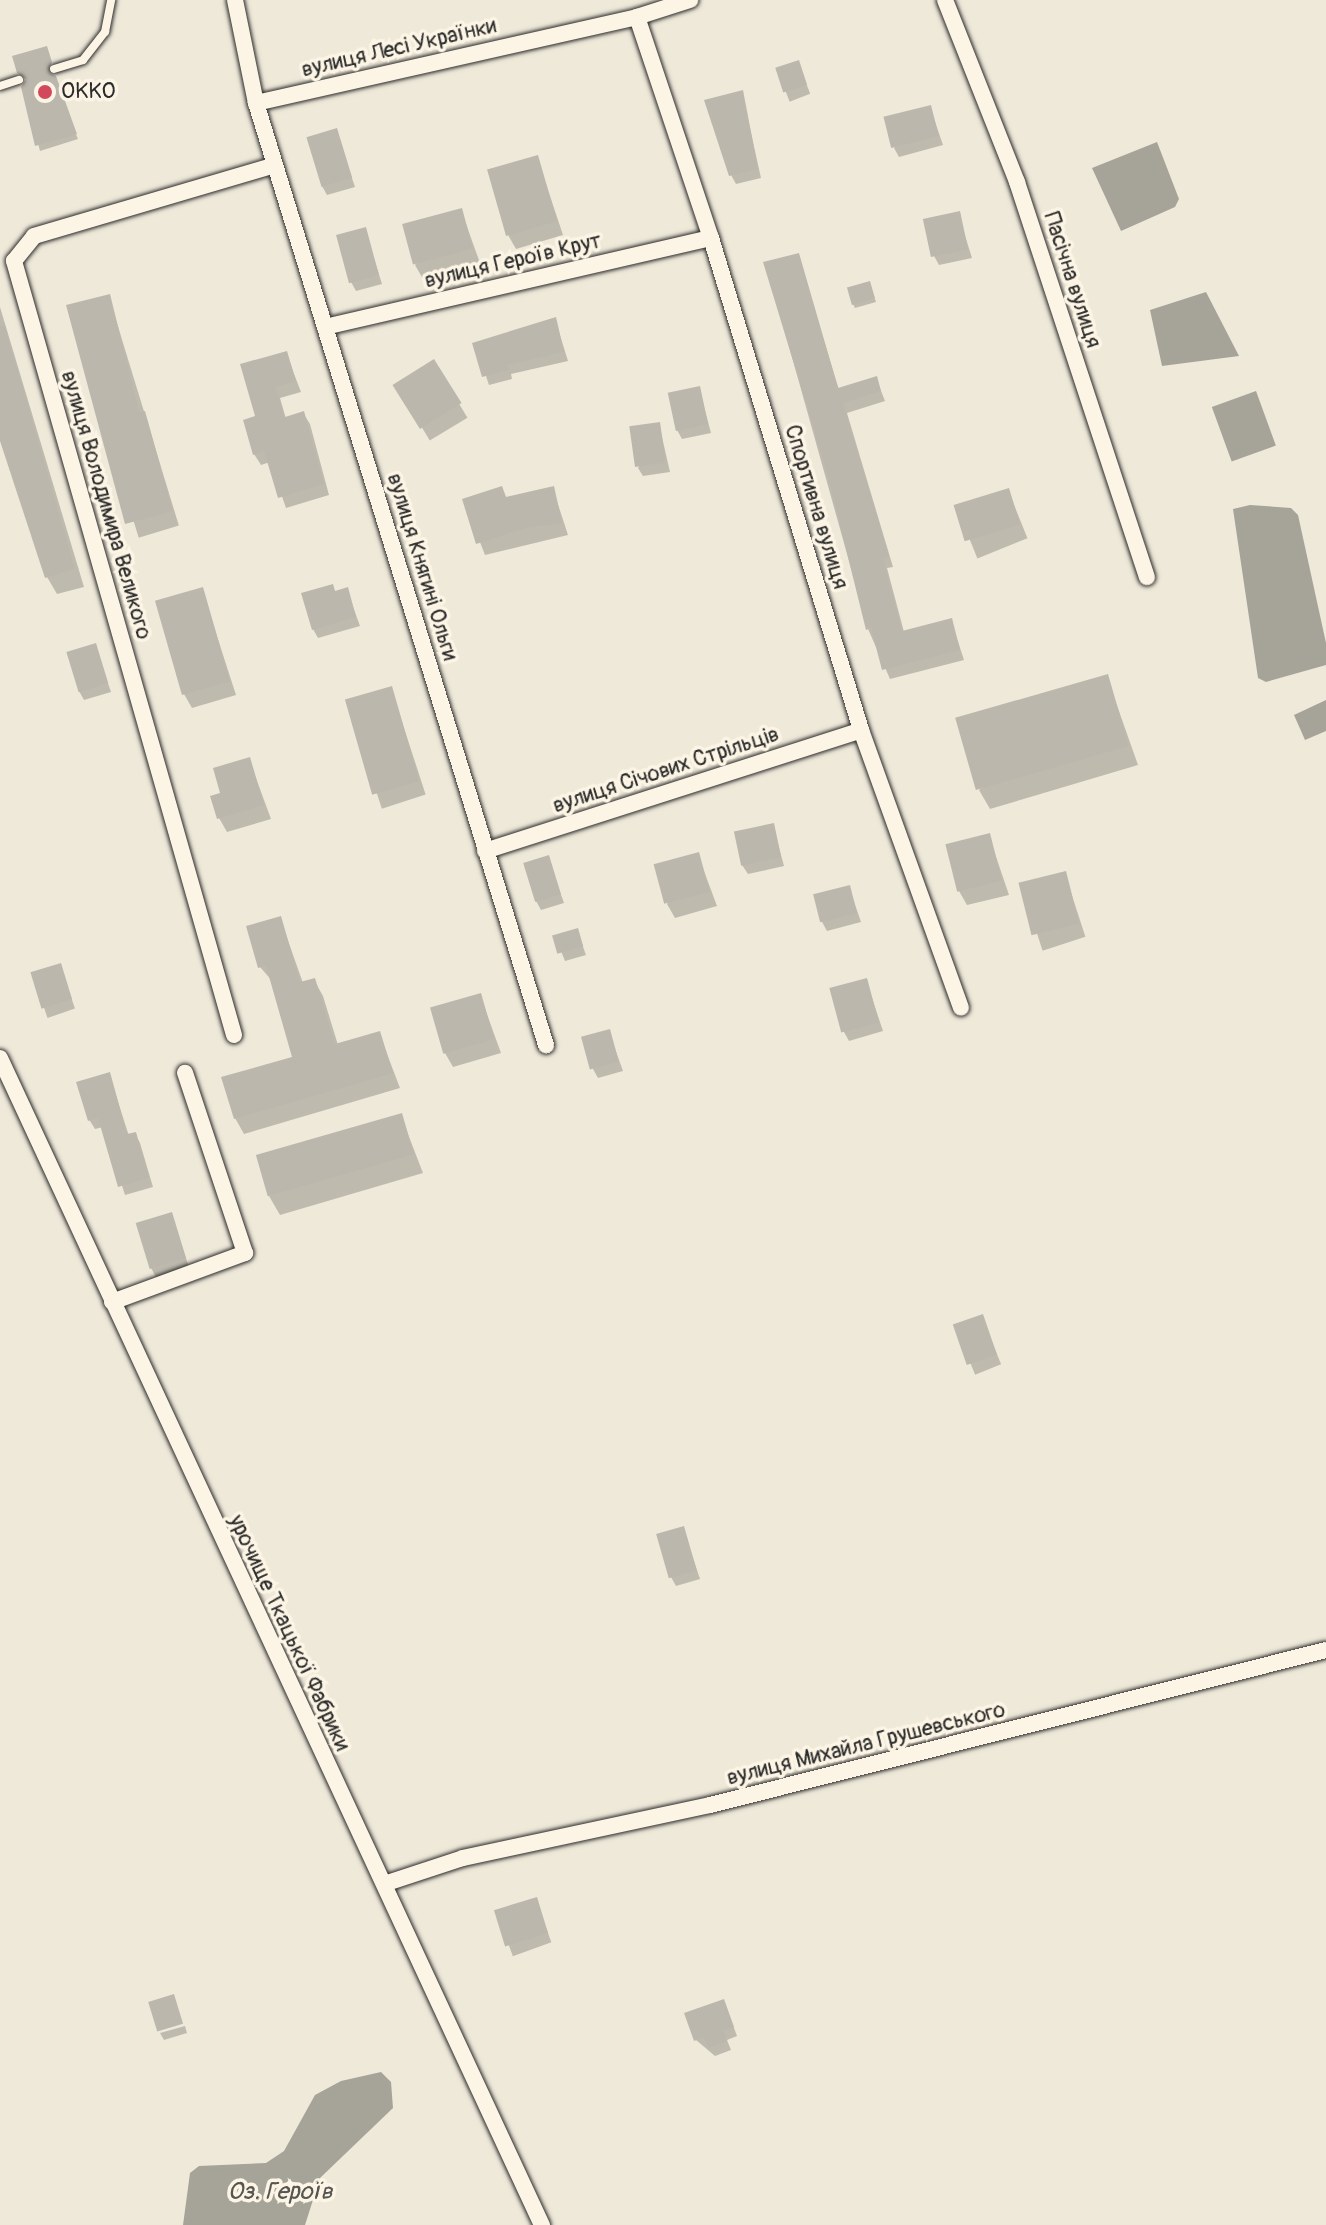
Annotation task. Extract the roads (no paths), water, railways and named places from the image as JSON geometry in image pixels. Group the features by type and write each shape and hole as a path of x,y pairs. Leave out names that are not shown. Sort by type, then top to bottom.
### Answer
{"street":[{"name":"вулиця Княгині Ольги","path":"235,0 256,103 546,1045"},
{"name":"вулиця Лесі Українки","path":"256,103 637,17 690,0"},
{"name":"Пасічна вулиця","path":"945,0 1017,182 1147,577"},
{"name":"Спортивна вулиця","path":"637,17 711,238 861,730 961,1008"},
{"name":"вулиця Володимира Великого","path":"234,1035 14,261 34,236 275,165"},
{"name":"вулиця Героїв Крут","path":"325,327 711,238"},
{"name":"вулиця Січових Стрільців","path":"485,851 861,730"},
{"name":"урочище Ткацької Фабрики","path":"0,1058 320,1751 387,1883 542,2225"},
{"path":"112,1302 245,1253 185,1073"},
{"name":"вулиця Михайла Грушевського","path":"387,1883 463,1858 710,1805 1326,1650"}],"lane":[{"path":"54,69 83,60 105,32 111,0"},
{"path":"0,86 19,80"}],"water":[{"path":"1157,142 1179,199 1175,207 1121,231 1092,168"},
{"path":"1206,292 1239,356 1162,366 1150,310"},
{"path":"1256,391 1276,446 1232,462 1212,407"},
{"path":"1250,505 1291,508 1298,515 1326,643 1326,665 1266,682 1258,678 1233,509"},
{"path":"1326,700 1326,731 1305,740 1294,715"},
{"name":"Оз. Героїв","path":"381,2072 391,2082 393,2108 320,2178 305,2225 183,2225 190,2173 199,2166 266,2163 284,2151 315,2095 341,2081"}],"place":[{"name":"OKKO","path":"45,92"}]}
